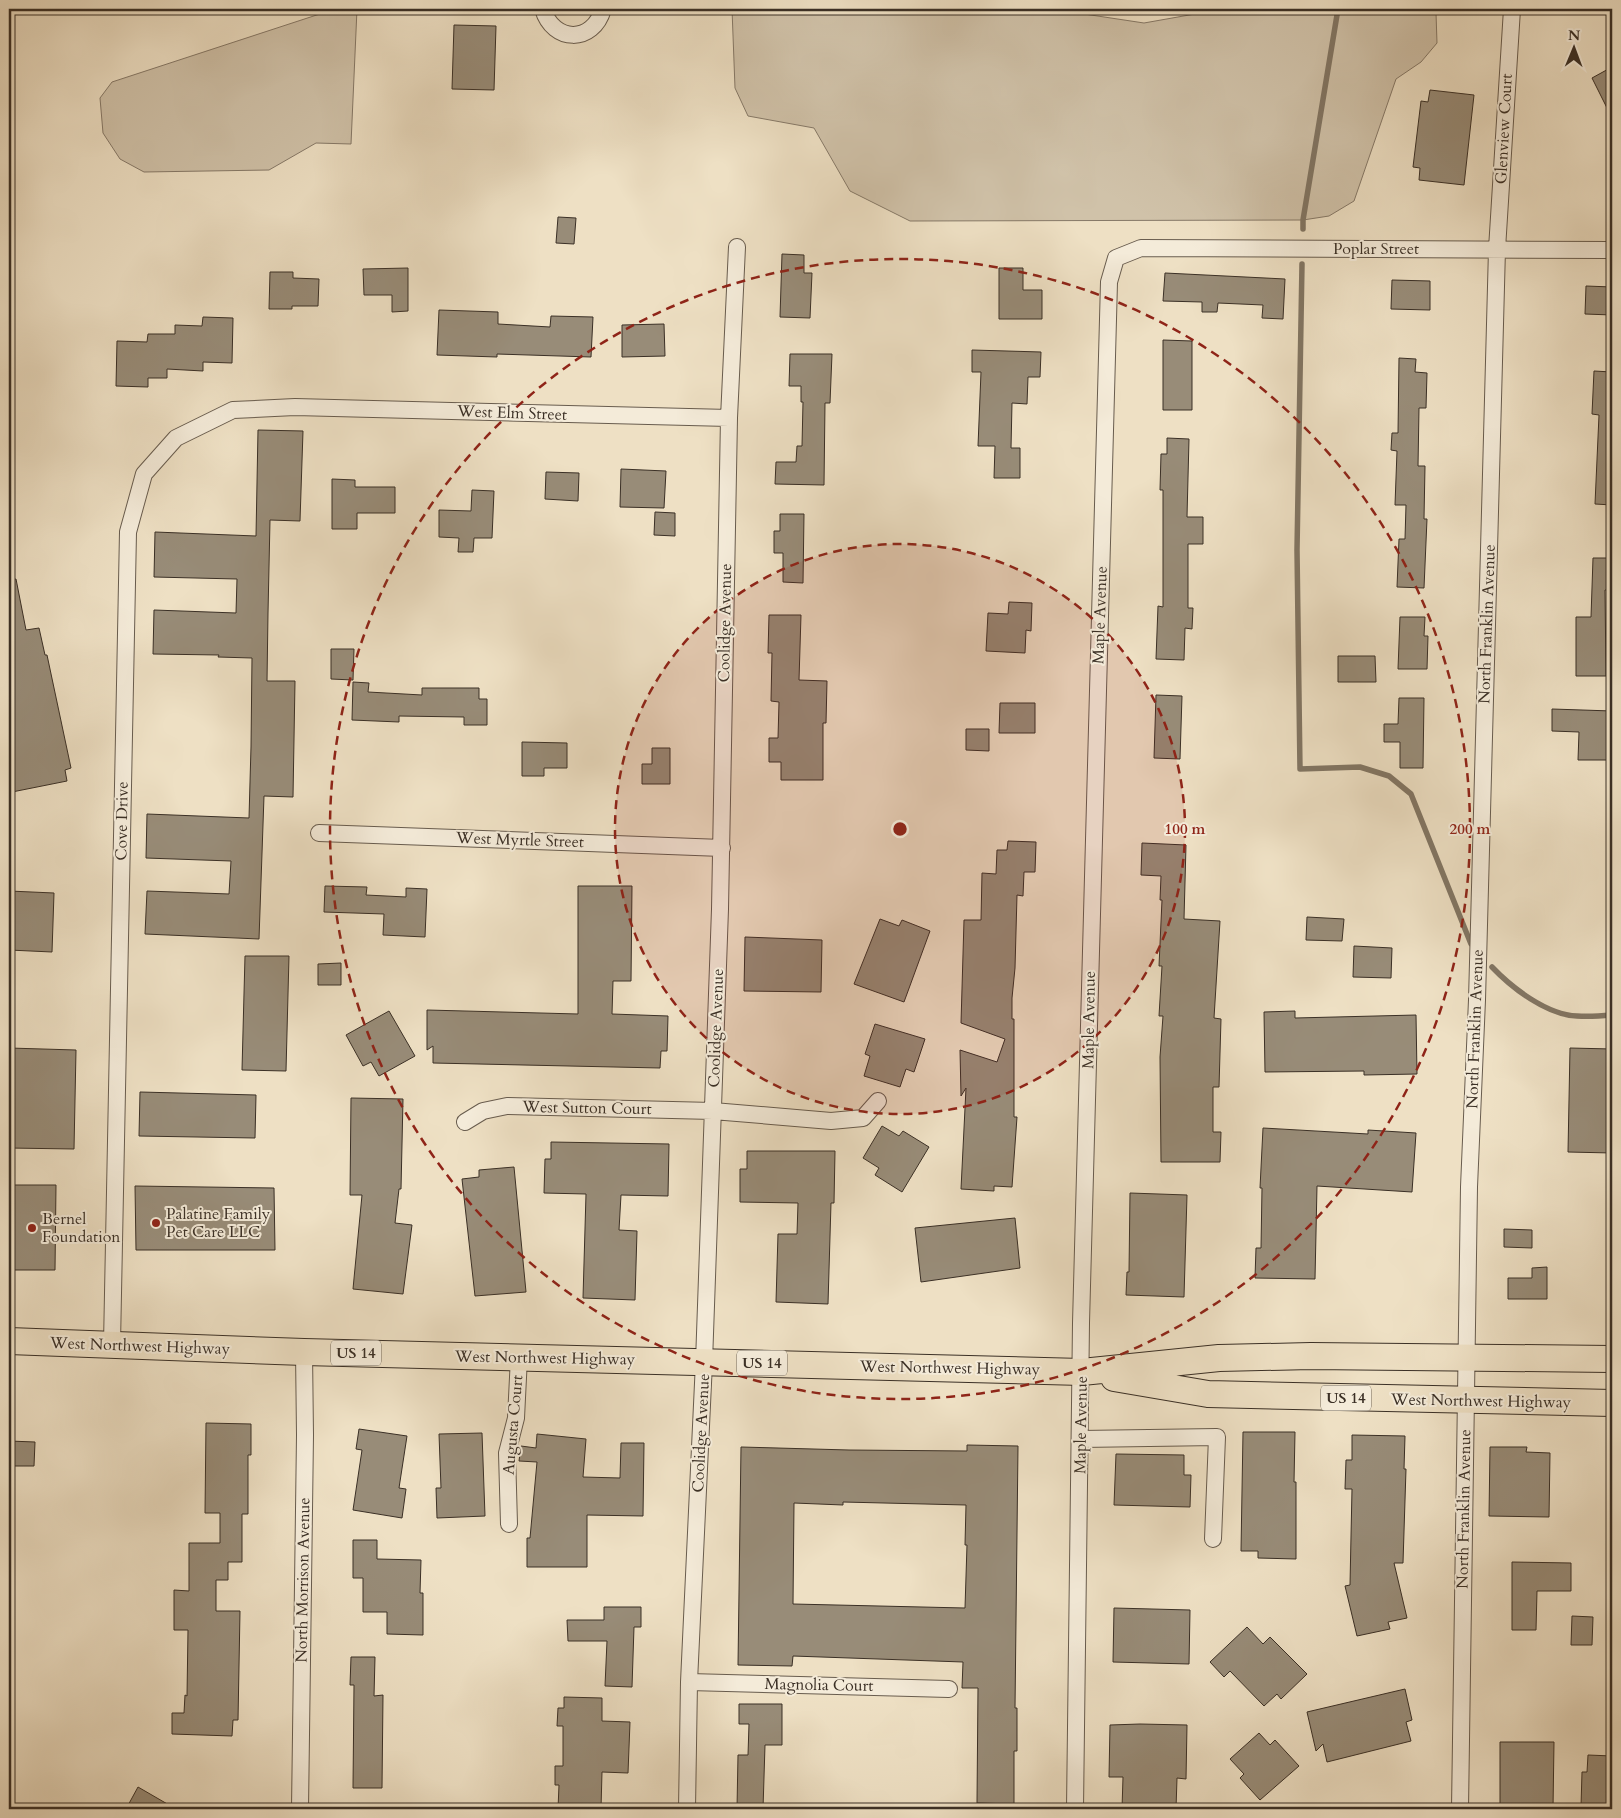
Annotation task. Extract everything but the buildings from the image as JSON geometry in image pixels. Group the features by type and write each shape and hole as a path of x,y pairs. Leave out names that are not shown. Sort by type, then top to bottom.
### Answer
{"main road":[{"name":"West Northwest Highway","path":"9,1341 304,1352 1082,1372 1219,1358 1311,1356 1612,1358"},
{"name":"West Northwest Highway","path":"1082,1372 1208,1394 1612,1403"}],"street":[{"path":"543,9 546,18 552,26 560,32 569,34 579,34 588,31 595,25 603,9"},
{"name":"Glenview Court","path":"1497,249 1512,9"},
{"name":"Coolidge Avenue","path":"687,1809 690,1682 704,1362 722,848 729,418 737,247"},
{"name":"Poplar Street","path":"1141,248 1612,250"},
{"name":"Maple Avenue","path":"1075,1809 1082,1290 1109,282 1116,258 1141,248"},
{"name":"North Franklin Avenue","path":"1460,1809 1469,1187 1477,1000 1497,249"},
{"name":"West Elm Street","path":"295,407 729,418"},
{"name":"Cove Drive","path":"112,1344 128,532 144,474 176,438 233,410 295,407"},
{"name":"West Myrtle Street","path":"320,833 722,848"},
{"name":"West Sutton Court","path":"465,1122 483,1111 507,1106 713,1111 831,1121 863,1118 878,1101"},
{"name":"North Morrison Avenue","path":"300,1809 305,1435 304,1352"},
{"name":"Augusta Court","path":"508,1524 507,1453 516,1418 519,1357"},
{"path":"1081,1439 1217,1437 1213,1540"},
{"name":"Magnolia Court","path":"690,1682 949,1689"}],"shaded area":[{"path":"335,9 357,9 351,144 316,143 269,170 144,172 120,159 103,133 100,98 112,82"},
{"path":"732,9 1063,9 1071,12 1144,23 1223,9 1424,9 1436,13 1437,43 1421,62 1396,79 1354,201 1329,216 1303,220 910,221 850,191 814,128 748,116 735,88"}],"waterway":[{"path":"1303,229 1338,9"},
{"path":"1302,264 1297,550 1300,769 1360,767 1389,776 1411,794 1471,944"},
{"path":"1492,967 1531,999 1554,1011 1577,1016 1612,1015"}],"place":[{"name":"Palatine Family Pet Care LLC","path":"156,1223"},
{"name":"Bernel Foundation","path":"32,1228"}]}
